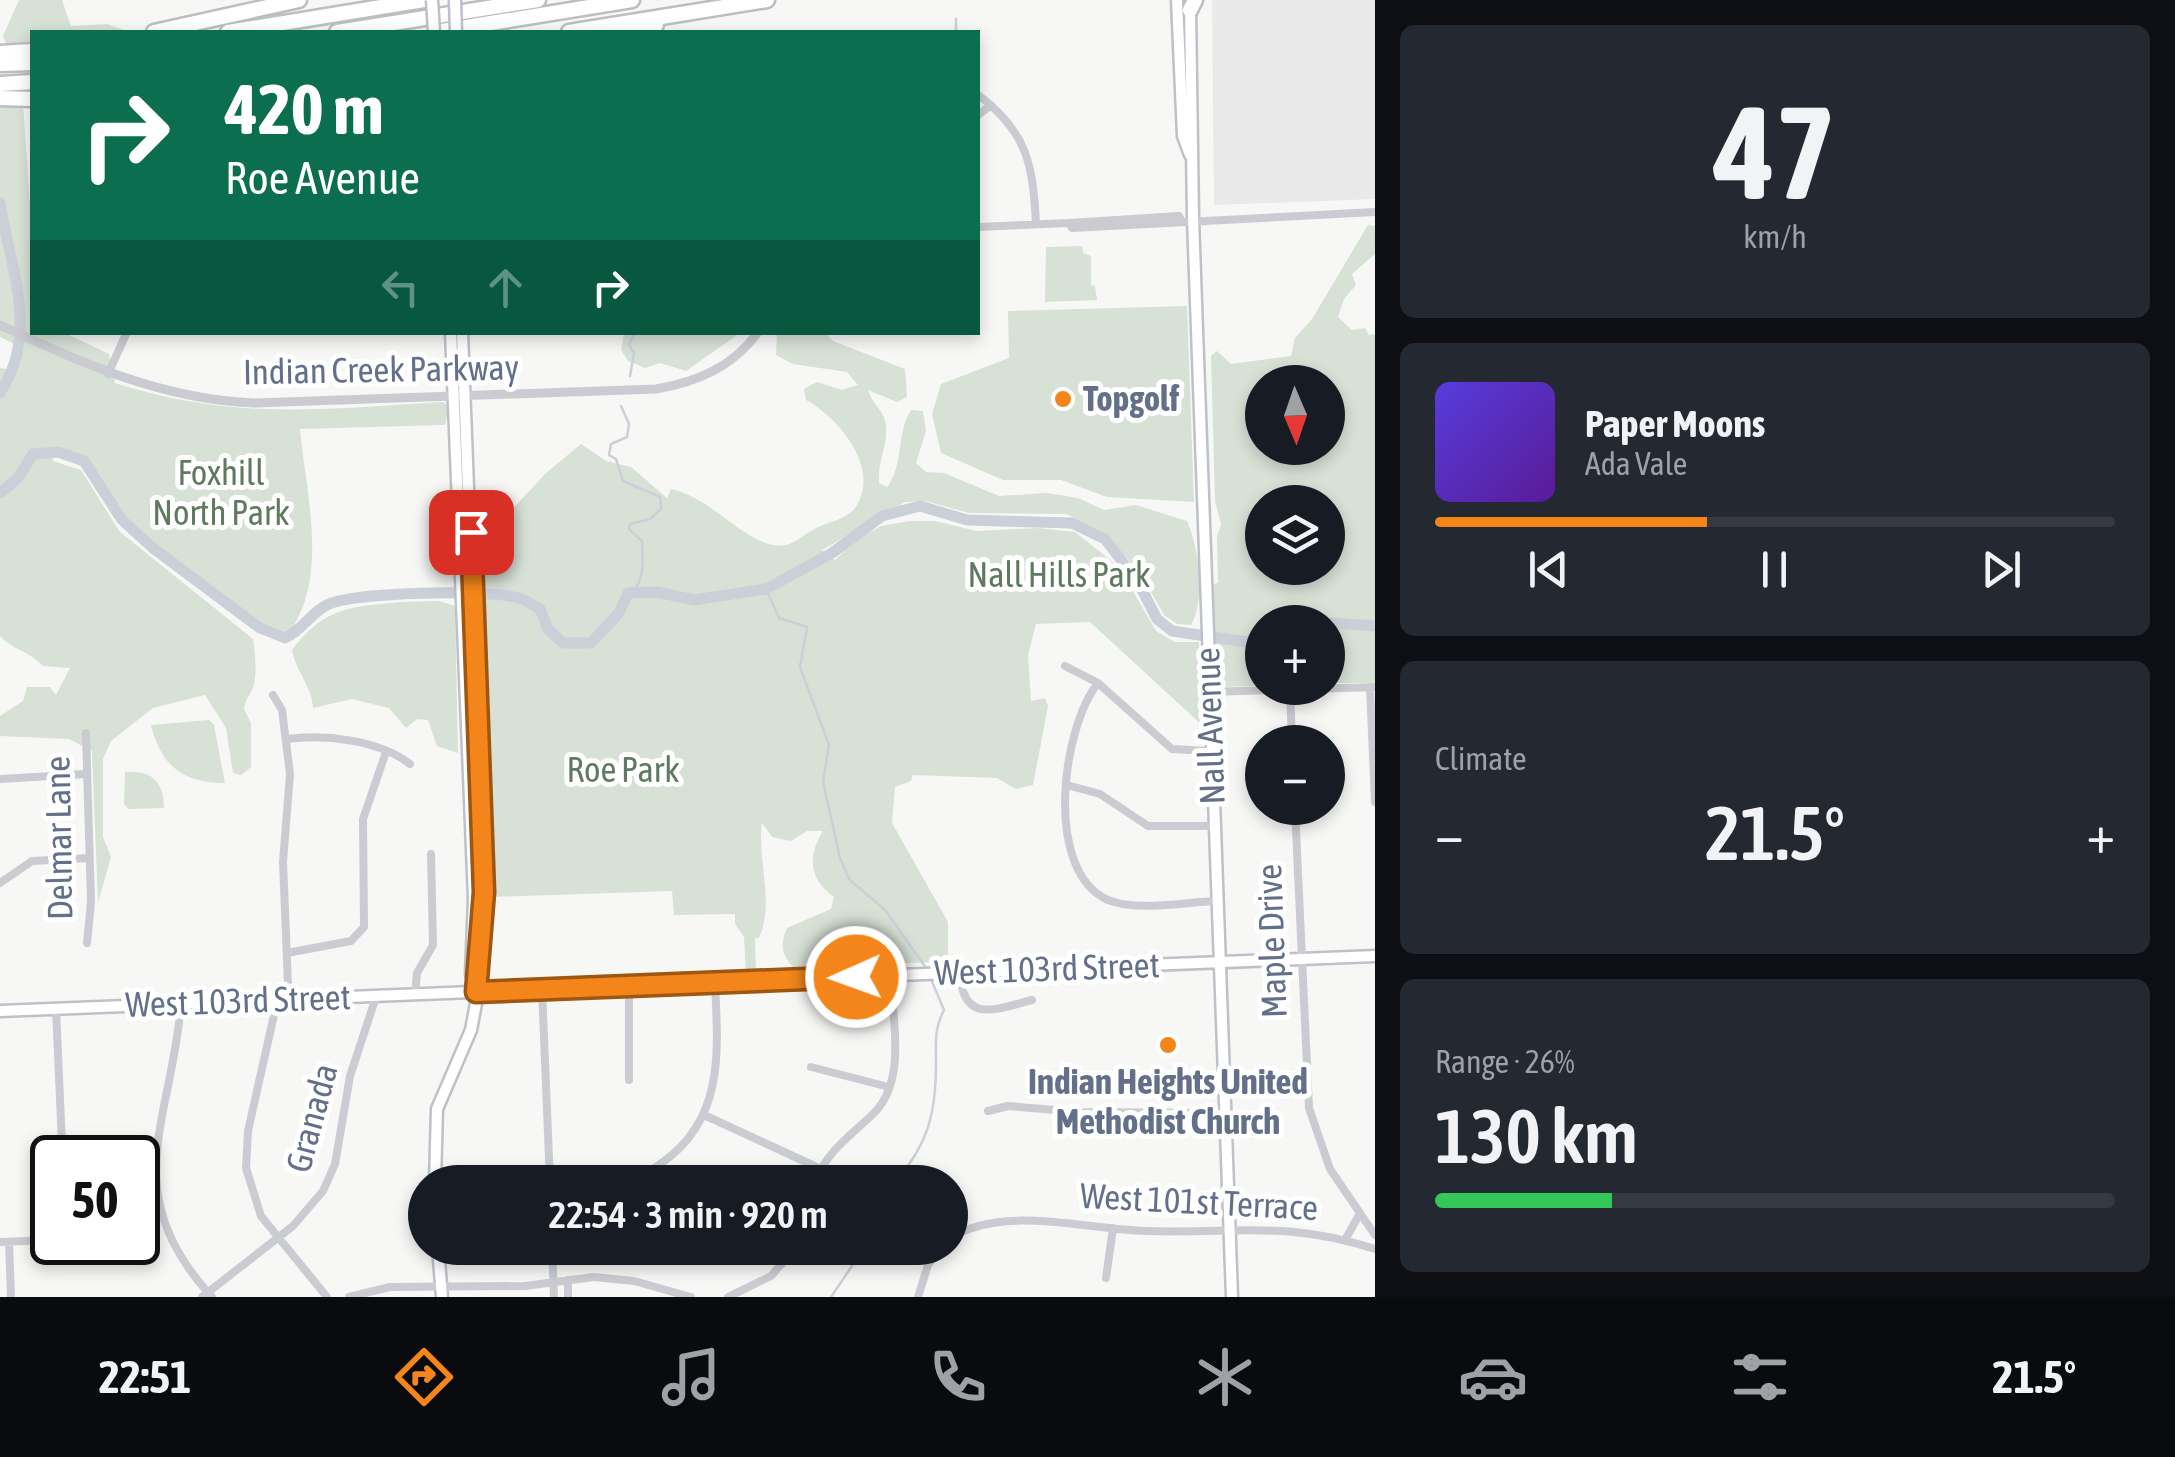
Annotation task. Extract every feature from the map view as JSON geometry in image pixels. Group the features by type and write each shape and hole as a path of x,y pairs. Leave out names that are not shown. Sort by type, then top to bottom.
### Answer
{"highway":[{"path":"163,30 300,0"},
{"path":"240,30 424,0"},
{"path":"350,30 538,0"},
{"path":"447,30 632,0"},
{"path":"581,30 767,0"},
{"path":"638,30 694,12"},
{"path":"0,53 30,50"},
{"path":"0,64 30,63"},
{"path":"0,84 30,82"},
{"path":"0,98 30,99"}],"main road":[{"path":"432,0 435,30"},
{"path":"456,0 456,30"},
{"name":"Nall Avenue","path":"1176,0 1183,136 1191,156"},
{"name":"Nall Avenue","path":"1192,3 1195,134 1187,220 1232,1297"},
{"path":"451,335 460,397"},
{"path":"435,1165 437,1110 471,1030 484,892 474,749 460,397 462,335"},
{"name":"West 103rd Street","path":"0,1010 1375,956"},
{"path":"440,1265 442,1292"}],"street":[{"path":"980,97 1032,162 1036,224"},
{"path":"980,112 990,105"},
{"path":"980,227 1069,224 1072,228 1375,212"},
{"name":"Indian Creek Parkway","path":"0,325 108,374 178,394 236,403 460,397 681,384 730,361 755,335"},
{"path":"108,374 126,335"},
{"path":"1065,666 1098,683 1172,749 1210,750"},
{"path":"1098,683 1078,718 1066,785 1070,846 1082,878 1094,890 1122,903 1216,901"},
{"path":"1345,688 1373,687 1375,802"},
{"path":"1209,692 1245,691"},
{"path":"273,695 282,710 290,774 283,862 288,984 276,1006 246,1151 254,1200 277,1238 327,1297"},
{"name":"Delmar Lane","path":"86,733 87,943"},
{"path":"287,738 330,736 386,752 410,764"},
{"path":"287,954 352,940 364,927 363,820 386,752"},
{"path":"0,779 87,774"},
{"path":"1066,785 1100,794 1148,826 1213,826"},
{"name":"Maple Drive","path":"1296,825 1309,1108 1322,1152 1375,1236"},
{"path":"415,995 417,974 432,944 431,854"},
{"path":"0,882 32,861 89,858"},
{"path":"956,973 970,1006 983,1011 1032,1000"},
{"path":"825,1165 845,1136 877,1109 889,1087 894,1066 891,976"},
{"path":"659,1165 682,1147 704,1114 718,1064 715,983"},
{"path":"629,986 629,1080"},
{"path":"542,989 549,1165"},
{"name":"Granada","path":"277,1238 305,1216 330,1178 350,1076 376,996"},
{"path":"182,1004 177,1047 158,1124 156,1176 168,1228 207,1295 277,1238"},
{"path":"56,1009 62,1135"},
{"path":"810,1067 889,1087"},
{"path":"988,1110 1008,1106 1078,1112 1224,1112"},
{"path":"704,1114 813,1165"},
{"path":"1345,1240 1359,1214"},
{"name":"West 101st Terrace","path":"968,1230 979,1225 1019,1223 1302,1230 1375,1249"},
{"path":"1106,1278 1114,1228"},
{"path":"11,1297 4,1242 30,1241"},
{"path":"553,1265 554,1297"},
{"path":"728,1297 759,1284 781,1265"},
{"path":"918,1297 932,1265"},
{"path":"349,1297 390,1286 442,1292 568,1280 634,1281 691,1297"},
{"path":"568,1280 568,1297"}],"shaded area":[{"path":"1212,0 1375,0 1375,199 1214,205"}],"green space":[{"path":"19,0 62,0 71,26 107,24 124,30 30,30 30,43 7,45 3,36"},
{"name":"Foxhill North Park","path":"0,104 23,104 30,204 30,335 69,335 109,354 115,383 200,403 278,409 443,402 449,406 445,425 300,429 312,565 299,616 285,638 260,628 153,548 122,520 84,461 51,453 53,461 81,470 120,532 253,639 255,679 244,709 251,723 251,767 241,775 233,773 226,728 205,695 153,708 111,741 103,759 103,837 111,857 98,903 92,751 69,739 0,736 0,716 23,701 27,687 50,687 56,695 70,668 43,666 0,636 0,368 12,370 20,347 0,337"},
{"path":"1368,225 1375,226 1375,254 1352,274 1356,285 1344,299 1338,317 1352,330 1365,328 1369,335 1375,334 1375,683 1345,683 1345,605 1245,605 1245,686 1217,687 1213,584 1218,583 1217,536 1221,525 1215,501 1211,356 1217,351 1231,364 1291,356 1295,338 1312,319"},
{"path":"1082,246 1083,253 1091,256 1091,285 1095,286 1097,300 1045,302 1046,247"},
{"name":"Topgolf","path":"1187,306 1194,502 1107,497 1061,480 1003,480 941,453 932,414 941,384 1009,358 1008,311"},
{"path":"624,335 737,335 686,371 660,363 645,368 628,361 621,350"},
{"path":"777,335 828,335 833,341 905,369 907,397 897,402 868,390 886,426 879,483 887,487 898,459 906,419 911,410 923,411 926,431 916,463 926,472 944,473 999,496 1047,493 1078,498 1104,510 1136,505 1187,521 1195,545 1199,588 1191,625 1177,624 1164,615 1141,574 1104,532 1066,514 969,513 925,501 905,502 822,550 835,560 856,540 881,526 910,521 935,521 977,531 1038,528 1075,532 1119,567 1156,631 1175,642 1199,642 1203,726 1090,622 1036,624 1028,655 1031,701 1045,698 1048,706 1033,785 1016,789 997,778 913,775 911,781 895,787 892,823 948,922 948,960 793,967 783,949 787,928 831,909 834,897 819,882 813,866 823,831 807,831 791,841 772,837 762,823 766,911 759,938 755,938 756,973 746,974 744,937 735,924 735,914 674,915 672,891 490,897 480,619 480,599 485,599 483,541 546,473 581,444 606,461 631,467 667,498 671,489 699,500 747,534 772,545 790,544 847,515 862,493 860,461 843,432 806,400 804,389 817,382 842,390 858,385 847,372 793,364 776,355"},
{"path":"439,601 455,606 458,753 437,746 428,720 417,719 406,728 389,708 352,699 313,708 294,658 292,650 327,617 352,608"},
{"path":"209,720 214,725 225,783 197,780 176,769 161,751 151,725"},
{"path":"125,772 155,779 162,791 164,808 128,809 124,804"}],"waterway":[{"path":"956,19 956,30"},
{"path":"0,203 20,324 12,370 0,393"},
{"path":"630,376 634,353 629,345 634,335"},
{"path":"621,406 629,424 627,437 611,444 609,455 616,459 623,481 660,497 661,509 650,519 630,524 629,529 642,541 643,554 641,576 631,593"},
{"path":"0,493 18,478 33,454 58,452 84,461 122,520 153,548 260,628 285,638 327,605 341,601 452,593 522,599 540,609 548,629 563,643 591,643 619,613 628,593 657,592 694,600 766,589 832,553 882,516 920,506 967,520 1072,523 1105,539 1138,582 1157,619 1172,631 1245,642"},
{"path":"766,589 779,618 807,627 800,667 829,745 823,782 840,858 849,879 886,911 926,968"},
{"path":"1345,624 1375,626"},
{"path":"908,1165 928,1127 936,1082 936,1036 944,1010 931,979"},
{"path":"831,1297 852,1265"}],"place":[{"name":"Topgolf","path":"1063,399"},
{"name":"Indian Heights United Methodist Church","path":"1168,1045"}],"route":[{"path":"471,532 484,892 481,978 476,992 856,977"}],"park label":[{"name":"Nall Hills Park","path":"1059,575"},
{"name":"Roe Park","path":"623,770"}]}
